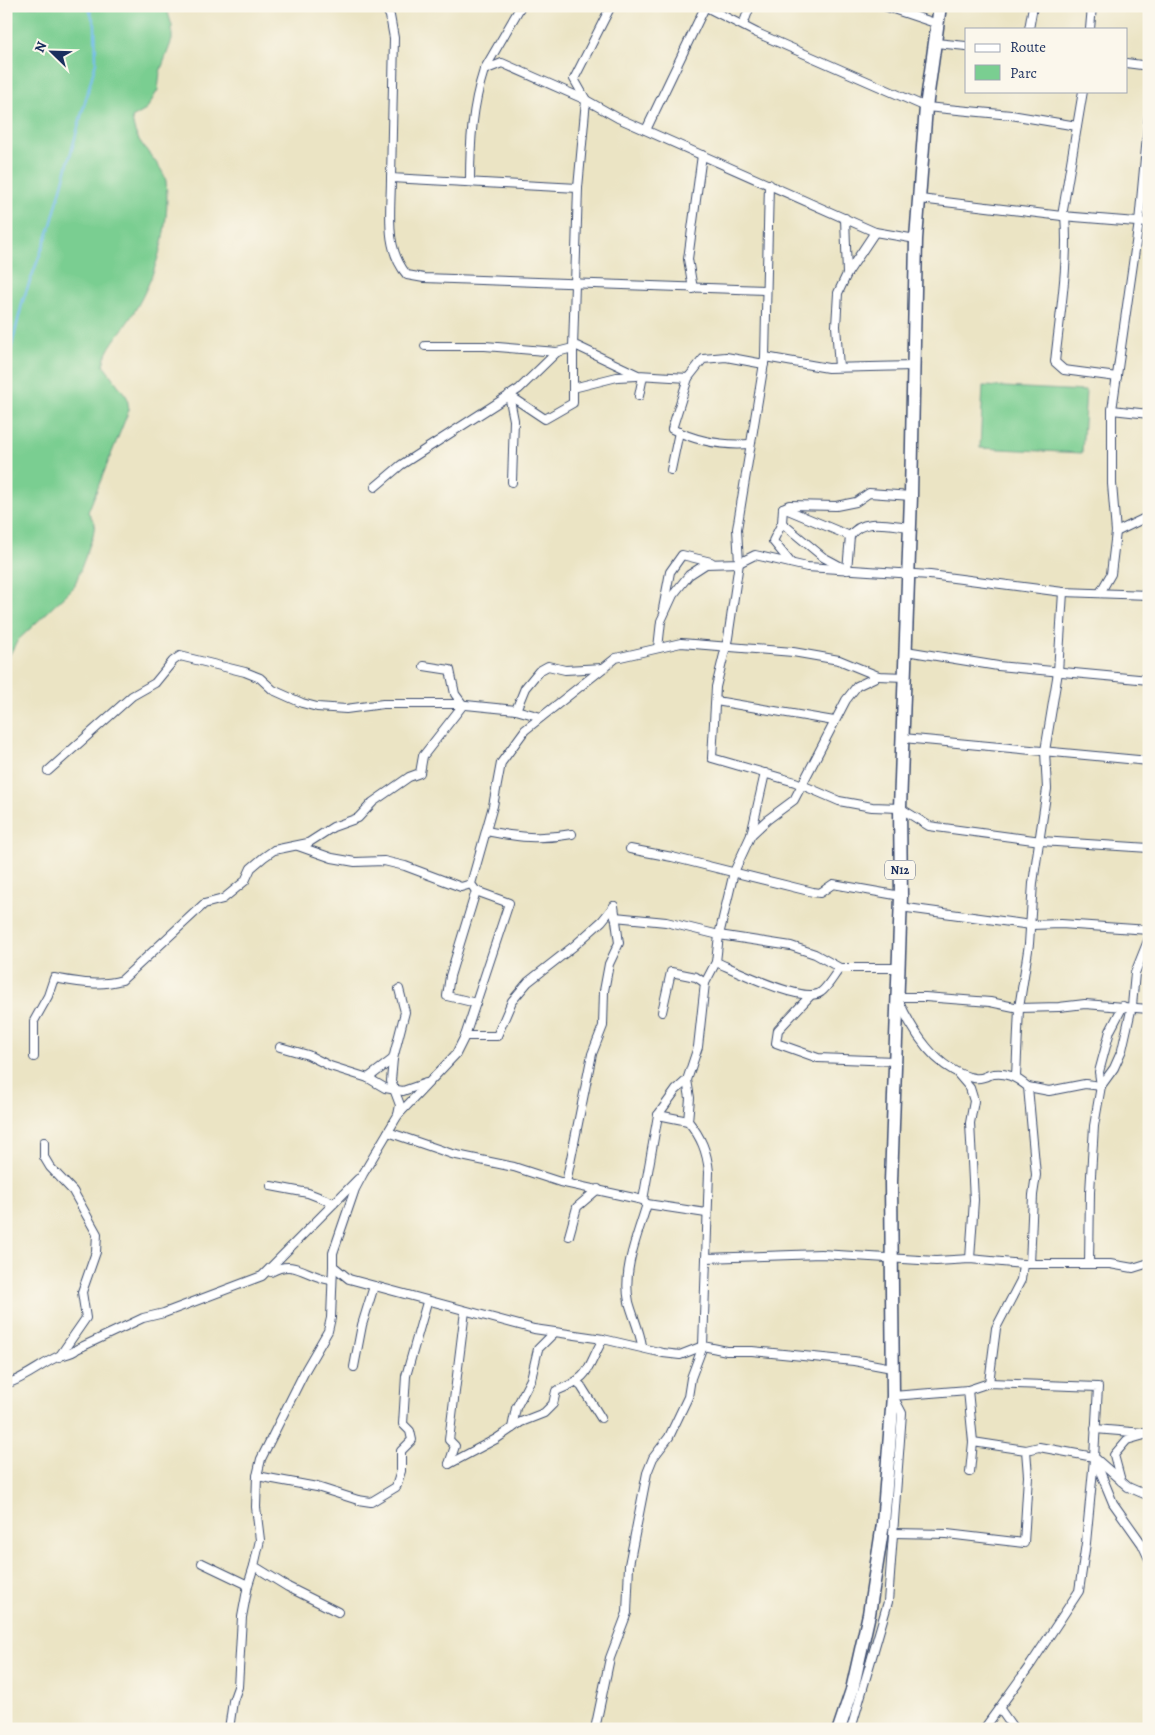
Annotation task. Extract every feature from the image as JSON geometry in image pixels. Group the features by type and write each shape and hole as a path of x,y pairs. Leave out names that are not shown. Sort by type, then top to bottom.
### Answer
{"main road":[{"name":"N12","path":"839,1729 852,1690 869,1614 883,1524 893,1396 894,1061 900,902 900,808 907,575 911,496 916,239 926,107 940,6"}],"street":[{"path":"384,6 390,16 394,38 390,236 393,250 407,275 424,278 693,289 766,290"},
{"path":"470,181 470,134 475,100 484,70 521,6"},
{"path":"510,395 544,419 573,403 578,188 586,100 574,79 611,6"},
{"path":"743,25 750,6"},
{"path":"884,6 938,24"},
{"path":"1029,28 1033,6"},
{"path":"1090,28 1092,6"},
{"path":"646,130 705,7 926,107 1011,115 1077,126"},
{"path":"936,44 965,46"},
{"path":"1128,63 1149,66"},
{"path":"484,70 502,64 586,100 646,130 875,232 916,239"},
{"path":"1083,92 1064,215 1064,280 1055,362 1064,370 1117,377"},
{"path":"1100,593 1112,574 1116,532 1112,484 1112,410 1139,222 1149,115"},
{"path":"693,289 688,259 702,155"},
{"path":"392,178 578,188"},
{"path":"769,184 765,361 737,529 739,563 726,647 716,687 712,758 802,785 839,801 872,807 900,808 929,826 1041,841 1149,848"},
{"path":"920,199 1149,223"},
{"path":"845,218 847,274"},
{"path":"839,367 836,326 838,293 847,274 875,232"},
{"path":"425,346 485,346 557,352 577,346 640,376"},
{"path":"375,487 401,465 510,395 543,368 557,352"},
{"path":"750,444 727,446 693,439 672,429 688,378 703,359 726,358 828,368 913,366"},
{"path":"639,396 640,376"},
{"path":"573,388 617,377 688,378"},
{"path":"510,395 514,420 512,482"},
{"path":"1112,410 1149,414"},
{"path":"671,470 679,432"},
{"path":"783,508 788,505 836,506 856,502 869,493 911,496"},
{"path":"783,508 782,524 773,541 791,563"},
{"path":"783,508 850,536"},
{"path":"1116,532 1149,516"},
{"path":"782,524 823,557 847,570"},
{"path":"847,570 850,536 855,529 866,524 910,527"},
{"path":"661,621 673,595 689,575 706,564 739,563 755,554 806,567 930,576 1064,592 1149,594"},
{"path":"658,648 670,572 682,555 718,564"},
{"path":"1016,1077 1019,1008 1031,925 1033,883 1041,841 1047,789 1045,751 1058,672 1064,592"},
{"path":"476,1003 447,996 450,976 473,887 501,763 525,730 616,658 681,643 794,652 839,660 878,676 905,677"},
{"path":"906,650 998,666 1149,680"},
{"path":"48,771 132,696 155,683 173,661 180,656 245,672 260,678 273,690 316,707 346,709 383,704 463,705 516,710 541,717"},
{"path":"424,666 450,670 455,694 463,705"},
{"path":"516,710 524,688 539,670 548,666 565,670 604,668"},
{"path":"752,835 767,820 794,800 834,721 857,686 878,676"},
{"path":"716,701 834,721"},
{"path":"34,1058 34,1021 48,996 54,978 91,984 110,984 122,980 204,904 223,899 245,881 256,862 274,850 308,843 334,827 358,818 373,802 409,777 420,773 423,756 463,705"},
{"path":"903,738 1149,761"},
{"path":"642,1346 629,1301 628,1278 645,1202 658,1115 676,1090 686,1080 698,1047 705,983 716,962 719,935 734,872 752,835 765,773"},
{"path":"486,831 523,839 552,838 572,834"},
{"path":"229,1729 233,1701 238,1687 242,1617 260,1540 256,1507 257,1476 261,1459 306,1369 328,1331 331,1318 333,1253 355,1189 398,1115 456,1054 465,1036 509,903 473,887 461,887 405,866 384,861 355,862 332,858 296,845"},
{"path":"630,849 672,857 813,892 820,893 833,884 900,902 1031,925 1061,924 1149,930"},
{"path":"465,1036 497,1036 512,1001 528,982 574,946 602,921 614,906 619,943 609,964 604,991 603,1026 592,1054 566,1183"},
{"path":"615,917 666,922 719,935 792,946 815,954 840,968 898,968"},
{"path":"1101,1086 1114,1068 1122,1050 1132,1006 1136,973 1149,938"},
{"path":"716,962 772,986 810,996"},
{"path":"840,968 821,992 810,996 778,1030 776,1043 818,1058 894,1061"},
{"path":"662,1012 671,972 696,977 705,983"},
{"path":"398,1115 400,1104 391,1081 393,1059 405,1012 399,989"},
{"path":"1101,1086 1085,1084 1049,1091 1028,1087 1016,1077 999,1073 976,1079 957,1072 939,1060 910,1026 897,997 925,996 990,1002 1019,1008 1085,1004 1132,1006 1149,1010"},
{"path":"1089,1264 1090,1192 1094,1126 1101,1086 1099,1072 1110,1031 1123,1006"},
{"path":"280,1047 308,1055 330,1066 368,1078 386,1088 404,1091 426,1084"},
{"path":"368,1078 393,1059"},
{"path":"957,1072 970,1088 974,1101 970,1123 974,1200 970,1259"},
{"path":"686,1080 690,1098 688,1121"},
{"path":"989,1383 996,1328 1021,1280 1026,1264 1036,1175 1028,1087"},
{"path":"596,1729 610,1658 627,1613 629,1564 647,1473 653,1458 669,1438 688,1397 691,1378 702,1346 707,1258 706,1213 709,1172 707,1153 699,1135 688,1121 658,1115"},
{"path":"388,1132 452,1154 645,1202 706,1213"},
{"path":"44,1142 44,1157 50,1167 73,1191 97,1234 96,1252 82,1292 86,1318 59,1356"},
{"path":"262,1276 362,1174"},
{"path":"271,1186 308,1192 334,1203"},
{"path":"569,1236 577,1207 598,1189"},
{"path":"707,1258 821,1254 936,1261 970,1259 1026,1264 1110,1264 1133,1268 1149,1263"},
{"path":"6,1384 17,1380 59,1356 73,1353 77,1348 143,1318 164,1313 262,1276 281,1266 291,1266 320,1279 332,1280"},
{"path":"333,1266 349,1279 426,1302 554,1332 642,1346 663,1353 680,1355 702,1346 727,1351 752,1351 854,1361 892,1368"},
{"path":"354,1367 362,1324 374,1286"},
{"path":"257,1476 317,1487 358,1500 371,1502 396,1487 401,1471 401,1452 412,1440 410,1431 403,1424 406,1376 426,1302"},
{"path":"465,1311 449,1440 455,1446 449,1464 512,1428 544,1413 553,1404 556,1391 577,1383 585,1375 604,1339"},
{"path":"512,1428 516,1408 531,1379 538,1348 554,1332"},
{"path":"577,1383 581,1386 601,1418"},
{"path":"851,1729 888,1602 902,1413 893,1396 968,1390 989,1383 1098,1387 1086,1543 1079,1591 1000,1709 984,1729"},
{"path":"968,1390 973,1442 970,1472"},
{"path":"1095,1429 1148,1434"},
{"path":"1121,1481 1114,1455 1126,1440 1148,1434"},
{"path":"973,1442 1026,1450 1039,1447 1094,1457 1128,1487 1149,1496"},
{"path":"893,1533 947,1534 1024,1543 1028,1476 1026,1450"},
{"path":"1094,1457 1113,1502 1142,1544 1149,1559"},
{"path":"202,1562 248,1585"},
{"path":"254,1566 288,1587 338,1612"},
{"path":"1000,1709 1014,1729"}],"green space":[{"path":"6,6 166,6 172,26 172,40 160,72 158,90 146,110 132,118 137,136 161,170 166,181 166,217 159,254 138,305 110,347 103,365 127,397 129,410 88,512 95,523 93,536 74,587 18,640 6,661"},
{"path":"983,386 1086,391 1082,453 980,448"}],"waterway":[{"path":"6,369 23,300 51,225 96,62 95,25 88,6"}]}
